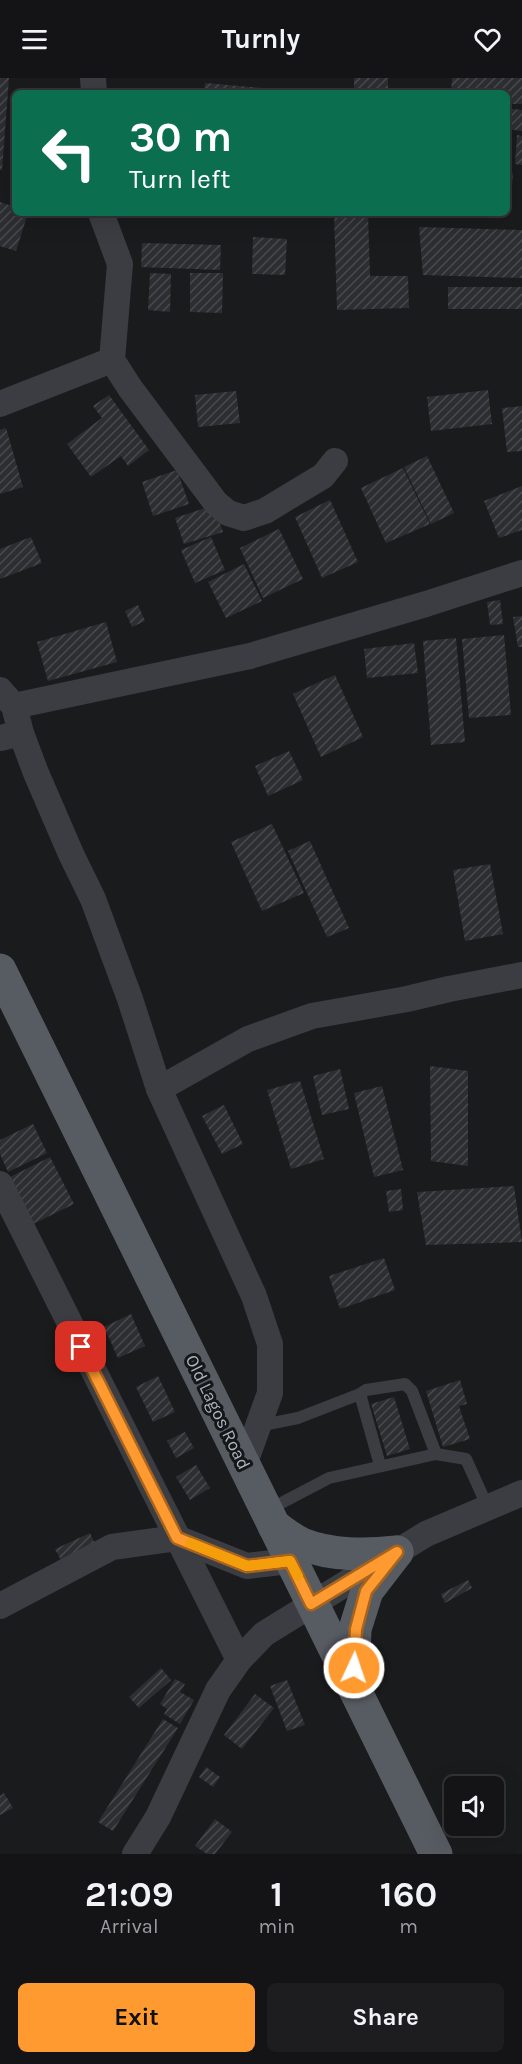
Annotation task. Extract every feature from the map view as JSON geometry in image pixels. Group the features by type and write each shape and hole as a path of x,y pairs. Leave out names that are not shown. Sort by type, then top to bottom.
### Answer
{"main road":[{"name":"Old Lagos Road","path":"0,970 436,1854"},
{"path":"270,1519 302,1544 364,1555 397,1552"},
{"path":"353,1688 356,1629 366,1591 397,1552"}],"street":[{"path":"102,216 120,264 112,360 137,398 216,503 228,513 244,518 265,511 322,476 335,461"},
{"path":"0,404 112,360"},
{"path":"244,1465 270,1393 270,1344 254,1296 159,1089 130,999 93,900 11,736 7,698 250,656 522,573"},
{"path":"159,1089 248,1039 312,1016 522,975"},
{"path":"0,1184 240,1660"},
{"path":"135,1854 158,1817 218,1690 240,1660 264,1634 426,1534 522,1493"},
{"path":"0,1606 112,1547 177,1538 247,1566 290,1561"}],"lane":[{"path":"258,1426 298,1418 366,1390 405,1384 411,1391 436,1454"},
{"path":"360,1394 380,1465"},
{"path":"270,1519 320,1482 380,1465 436,1454 466,1459 488,1508"}],"building":[{"path":"0,78 9,78 2,170 0,170"},
{"path":"354,78 388,78 388,90 354,90"},
{"path":"452,78 522,78 522,104 510,104 510,90 451,90"},
{"path":"205,83 262,88 262,90 204,90"},
{"path":"510,108 522,110 522,131 510,129"},
{"path":"517,135 522,136 522,165 515,164"},
{"path":"510,172 513,173 510,198"},
{"path":"0,202 12,206 12,216 27,216 16,251 0,246"},
{"path":"334,216 368,216 370,276 408,276 409,308 337,310"},
{"path":"419,227 522,230 522,278 423,275"},
{"path":"253,237 287,239 285,275 252,274"},
{"path":"142,243 221,245 220,270 141,267"},
{"path":"150,273 171,274 170,312 148,310"},
{"path":"190,273 223,273 222,313 190,312"},
{"path":"448,287 522,287 522,309 448,309"},
{"path":"488,390 492,424 431,431 427,397"},
{"path":"236,391 240,423 198,427 195,395"},
{"path":"109,395 149,450 128,466 121,456 91,477 67,444 102,418 93,406"},
{"path":"522,406 522,451 507,452 502,408"},
{"path":"6,428 23,487 0,494 0,430"},
{"path":"427,456 454,513 431,524 404,467"},
{"path":"403,468 430,524 386,543 361,488"},
{"path":"177,470 189,504 153,516 142,482"},
{"path":"522,486 522,530 499,538 484,501"},
{"path":"330,500 358,562 322,578 295,517"},
{"path":"214,505 223,532 184,544 175,518"},
{"path":"279,529 303,579 263,598 240,548"},
{"path":"31,537 42,563 0,579 0,549"},
{"path":"211,537 225,570 195,583 181,550"},
{"path":"244,564 262,601 226,618 208,582"},
{"path":"500,600 503,624 490,625 487,602"},
{"path":"138,605 145,621 132,627 125,611"},
{"path":"522,616 522,647 518,647 513,617"},
{"path":"106,622 117,662 48,681 37,642"},
{"path":"504,635 511,715 469,718 462,639"},
{"path":"456,638 465,742 431,745 423,641"},
{"path":"414,643 418,673 367,678 364,649"},
{"path":"335,675 363,737 321,757 293,694"},
{"path":"289,751 303,780 268,796 255,766"},
{"path":"272,824 304,893 262,911 231,842"},
{"path":"310,841 349,928 327,937 288,851"},
{"path":"490,864 503,934 465,941 453,870"},
{"path":"430,1066 468,1071 468,1166 431,1161"},
{"path":"340,1069 349,1109 322,1115 313,1076"},
{"path":"300,1081 324,1159 291,1169 267,1090"},
{"path":"382,1086 403,1170 374,1177 354,1093"},
{"path":"224,1105 243,1144 222,1154 202,1116"},
{"path":"33,1124 47,1153 8,1172 0,1154 0,1140"},
{"path":"50,1157 74,1204 31,1225 8,1178"},
{"path":"514,1186 522,1242 426,1245 417,1192"},
{"path":"401,1189 403,1210 389,1212 386,1191"},
{"path":"384,1258 395,1290 340,1309 329,1276"},
{"path":"131,1314 145,1346 118,1358 104,1327"},
{"path":"158,1376 175,1412 153,1422 136,1387"},
{"path":"460,1380 467,1404 459,1406 470,1439 443,1447 426,1391"},
{"path":"394,1397 410,1449 387,1456 371,1404"},
{"path":"185,1432 194,1448 176,1458 167,1441"},
{"path":"196,1465 210,1488 190,1500 176,1477"},
{"path":"90,1533 97,1548 63,1564 55,1549"},
{"path":"468,1580 472,1588 445,1603 441,1594"},
{"path":"161,1668 171,1680 139,1708 129,1697"},
{"path":"175,1679 185,1684 180,1692 194,1700 180,1724 164,1714 167,1709 160,1704"},
{"path":"287,1680 305,1725 287,1731 270,1686"},
{"path":"255,1694 274,1708 242,1749 224,1735"},
{"path":"163,1719 178,1728 113,1831 98,1822"},
{"path":"206,1767 220,1777 213,1787 199,1777"},
{"path":"4,1793 13,1808 0,1815 0,1796"},
{"path":"215,1819 232,1832 215,1854 207,1854 195,1846"}],"slow traffic":[{"path":"190,1543 247,1566 290,1561 298,1576"}],"route":[{"path":"81,1347 177,1538 247,1566 290,1561 311,1604 397,1552 366,1591 356,1629 354,1668"}]}
